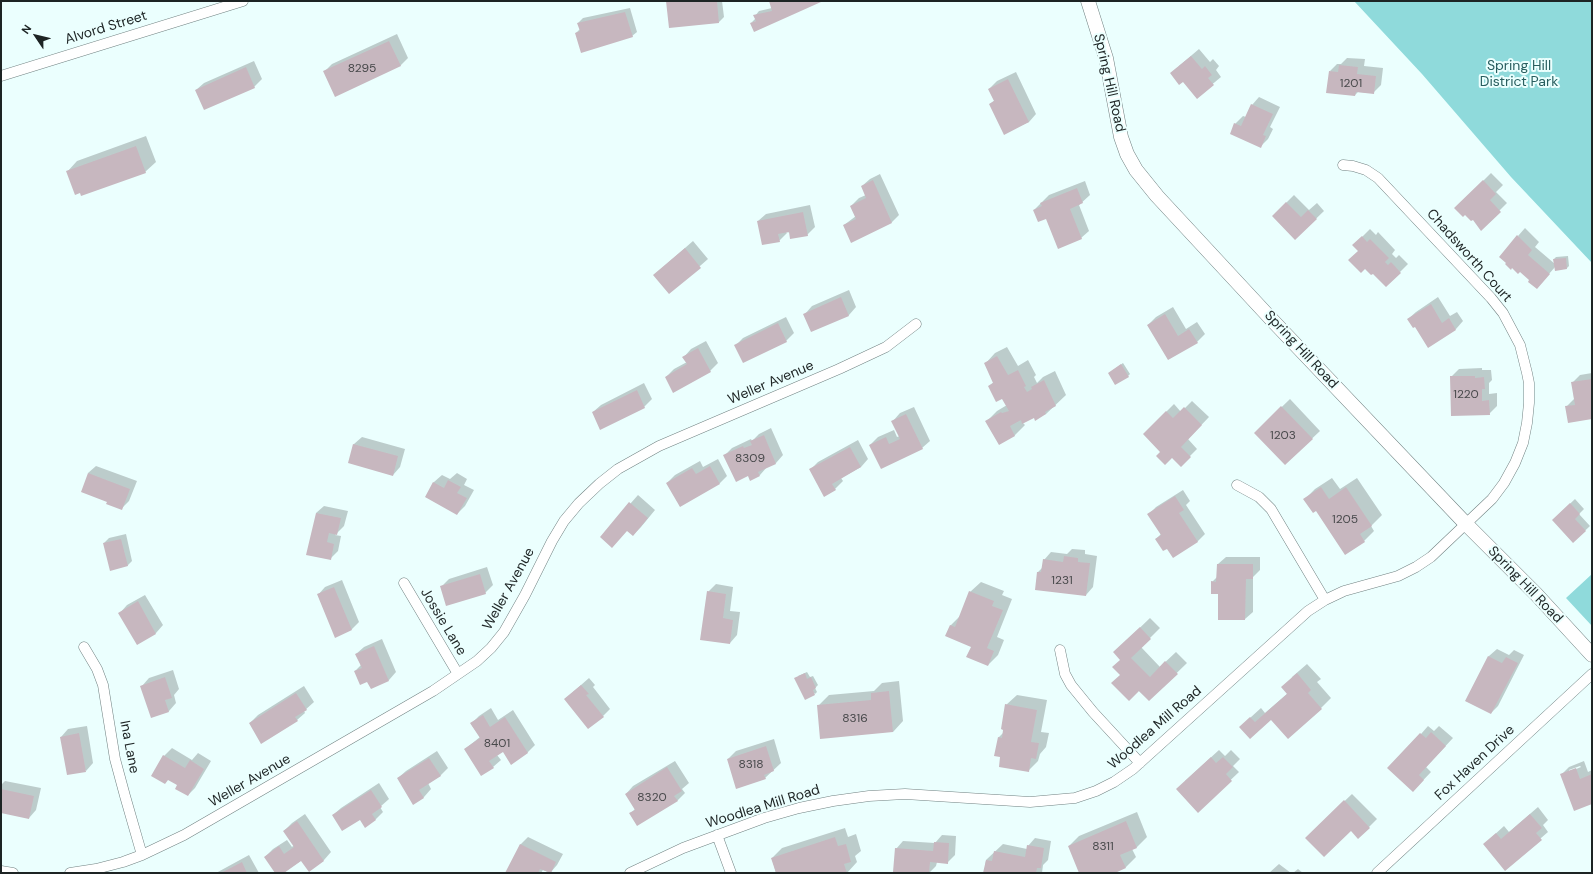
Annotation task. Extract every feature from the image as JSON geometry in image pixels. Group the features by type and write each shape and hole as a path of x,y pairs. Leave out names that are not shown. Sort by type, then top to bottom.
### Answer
{"main road":[{"name":"Spring Hill Road","path":"1088,1 1106,58 1121,137 1136,170 1157,196 1466,524 1536,594 1592,655"}],"street":[{"name":"Alvord Street","path":"1,76 238,2"},
{"name":"Chadsworth Court","path":"1343,165 1366,170 1378,178 1491,298 1503,313 1520,345 1528,373 1529,383 1527,423 1522,443 1515,463 1504,483 1492,499 1466,524"},
{"name":"Weller Avenue","path":"70,873 96,869 142,855 184,835 433,691 478,661 491,648 504,632 525,596 552,541 564,521 579,503 618,469 659,446 839,369 886,347 903,336 916,324"},
{"path":"1238,485 1259,497 1271,509 1325,600"},
{"name":"Woodlea Mill Road","path":"630,873 683,848 764,818 833,801 869,796 905,794 1030,802 1075,798 1096,791 1114,782 1140,763 1308,611 1325,600 1344,591 1398,576 1416,567 1431,557 1466,524"},
{"name":"Jossie Lane","path":"404,583 458,674"},
{"name":"Ina Lane","path":"84,647 97,669 103,685 116,759 142,855"},
{"path":"1060,650 1065,674 1071,685 1093,712 1140,763"},
{"name":"Fox Haven Drive","path":"1377,873 1592,674"},
{"path":"717,835 731,873"},
{"path":"1,871 13,873"}],"green space":[{"name":"Spring Hill District Park","path":"1354,1 1592,1 1592,263 1511,177 1422,74"},
{"path":"1592,574 1592,626 1566,598"}],"building":[{"path":"666,1 717,1 719,23 669,28"},
{"path":"769,1 821,2 754,32 750,23 756,21 753,15 772,11"},
{"path":"625,12 633,37 581,53 575,33 580,31 577,23"},
{"path":"389,41 401,66 335,97 323,71"},
{"path":"1191,56 1202,69 1205,66 1212,75 1208,78 1214,85 1197,99 1183,82 1179,85 1170,73"},
{"path":"1339,65 1358,67 1357,74 1376,76 1374,94 1356,92 1355,96 1326,93 1329,71 1338,72"},
{"path":"246,67 255,88 204,110 195,90"},
{"path":"1008,79 1029,122 1004,135 989,104 994,101 988,89"},
{"path":"1251,104 1273,114 1263,135 1266,136 1261,148 1230,134 1234,123 1241,126"},
{"path":"136,146 146,173 81,196 80,193 75,195 66,171"},
{"path":"873,180 892,223 851,243 843,225 856,219 850,206 866,198 861,186"},
{"path":"1483,180 1496,194 1490,200 1501,212 1481,231 1473,220 1471,221 1465,215 1463,217 1454,208"},
{"path":"1077,188 1083,203 1070,209 1082,239 1058,249 1046,219 1038,222 1033,210 1042,206 1040,203"},
{"path":"1286,202 1301,217 1308,210 1317,219 1295,240 1272,216"},
{"path":"803,212 808,236 790,239 789,232 778,234 780,242 762,245 757,221"},
{"path":"1517,235 1532,250 1528,255 1550,274 1537,289 1528,282 1529,280 1520,272 1518,274 1512,268 1511,270 1499,257"},
{"path":"1362,236 1367,242 1370,239 1389,258 1385,262 1388,265 1391,262 1401,273 1386,287 1373,274 1371,275 1365,269 1361,273 1348,260 1358,251 1352,245"},
{"path":"685,248 701,268 669,294 653,275"},
{"path":"1566,258 1567,269 1555,271 1553,259"},
{"path":"841,297 849,316 811,332 803,314"},
{"path":"1431,304 1442,323 1449,318 1456,330 1428,348 1415,327 1413,328 1407,319"},
{"path":"1165,314 1178,336 1189,329 1198,343 1168,360 1147,325"},
{"path":"778,323 787,342 743,363 734,345"},
{"path":"698,348 711,372 673,393 665,377 687,364 682,357"},
{"path":"997,356 1008,375 1018,370 1026,386 1024,387 1027,392 1032,389 1031,387 1044,380 1056,406 1045,412 1046,414 1035,421 1034,418 1022,424 1021,420 1010,426 1015,436 999,445 985,421 1001,412 1009,411 1002,399 996,402 988,386 993,383 984,363"},
{"path":"1121,364 1129,377 1115,385 1108,373"},
{"path":"1450,376 1475,376 1475,378 1484,377 1485,389 1482,389 1482,401 1489,400 1490,415 1451,416"},
{"path":"1592,379 1592,419 1568,423 1565,406 1575,405 1571,382"},
{"path":"637,390 645,408 600,430 592,412"},
{"path":"1281,406 1313,439 1285,465 1254,433"},
{"path":"1184,407 1202,425 1181,447 1191,457 1181,467 1172,458 1165,465 1156,456 1160,452 1143,434 1166,411 1173,418"},
{"path":"906,414 923,449 881,469 869,445 886,437 889,444 900,439 891,421"},
{"path":"764,435 776,464 758,472 760,476 750,481 748,476 736,482 723,455 743,446 744,448 752,445 750,441"},
{"path":"353,444 398,456 393,476 348,463"},
{"path":"850,447 861,467 832,484 836,490 824,497 809,469"},
{"path":"710,466 720,484 680,507 666,483 692,468 696,474"},
{"path":"88,473 130,489 122,510 106,504 107,502 81,492"},
{"path":"448,480 461,487 457,493 467,498 457,515 425,497 433,482 444,488"},
{"path":"1321,487 1329,499 1346,487 1372,526 1360,534 1365,542 1345,555 1316,511 1313,513 1303,499"},
{"path":"1175,496 1184,510 1179,513 1198,542 1173,558 1167,549 1163,551 1155,539 1161,535 1147,514"},
{"path":"629,502 648,518 633,536 627,531 612,548 600,537"},
{"path":"1570,503 1580,514 1575,519 1586,531 1573,543 1552,520"},
{"path":"316,513 341,518 337,535 329,533 327,542 334,544 331,560 306,555"},
{"path":"121,539 128,566 110,571 103,543"},
{"path":"1064,556 1078,558 1078,562 1090,563 1086,596 1035,590 1037,572 1041,572 1043,559 1063,562"},
{"path":"1217,564 1253,564 1253,579 1246,579 1245,620 1218,620 1218,594 1211,594 1211,581 1216,582"},
{"path":"480,574 486,594 446,606 440,586"},
{"path":"334,587 352,630 335,638 317,594"},
{"path":"707,591 726,594 723,618 733,620 730,644 700,640"},
{"path":"969,591 994,601 992,606 1003,610 987,648 994,651 988,666 966,657 971,647 945,636 950,625 955,627"},
{"path":"138,601 156,634 137,645 118,613"},
{"path":"1140,627 1151,639 1131,658 1150,677 1165,661 1178,674 1149,701 1139,691 1129,701 1111,683 1120,675 1112,667 1120,660 1113,652"},
{"path":"374,646 389,681 371,689 367,682 360,685 354,671 362,668 355,654"},
{"path":"1488,656 1502,663 1506,657 1518,663 1491,714 1465,701"},
{"path":"805,673 807,679 811,677 816,688 813,690 815,695 805,700 794,678"},
{"path":"1297,673 1311,690 1308,693 1322,709 1288,739 1271,720 1250,739 1239,727 1250,717 1255,722 1287,694 1281,687"},
{"path":"165,677 172,698 165,700 169,712 151,718 140,686"},
{"path":"581,685 589,694 586,695 604,717 588,729 564,699"},
{"path":"889,691 893,732 820,739 817,705 871,700 871,693"},
{"path":"296,693 307,710 295,717 298,721 261,744 249,723"},
{"path":"1005,704 1037,710 1031,742 1039,743 1036,759 1031,758 1029,772 999,767 1000,757 994,756 998,737 1002,738 1003,730 1001,729"},
{"path":"483,715 490,727 505,717 528,753 511,765 503,752 489,761 494,768 481,776 464,749 480,738 470,723"},
{"path":"1431,732 1446,746 1419,775 1424,780 1413,792 1387,768 1420,733 1426,738"},
{"path":"79,733 86,772 67,775 60,737"},
{"path":"766,746 774,771 764,775 766,779 736,789 727,759"},
{"path":"163,755 185,768 190,760 204,769 188,796 175,789 177,785 168,780 165,784 151,776"},
{"path":"1211,757 1216,763 1223,757 1233,767 1226,774 1232,781 1198,813 1176,789"},
{"path":"429,758 441,776 419,790 424,798 413,805 397,778"},
{"path":"667,767 682,791 674,796 678,801 637,826 629,813 635,810 625,794"},
{"path":"1576,768 1580,779 1592,774 1592,804 1574,811 1560,774"},
{"path":"1,789 34,796 29,819 1,813"},
{"path":"371,790 382,807 372,814 376,820 365,828 360,820 342,831 332,815"},
{"path":"1344,800 1370,828 1358,839 1351,831 1324,857 1305,838"},
{"path":"1530,814 1542,828 1536,833 1542,840 1505,871 1483,844 1496,833 1501,839"},
{"path":"297,821 324,861 309,872 301,861 284,873 275,873 264,857 279,846 284,854 294,847 283,831"},
{"path":"1126,821 1137,848 1120,855 1126,868 1115,873 1079,873 1068,846"},
{"path":"835,837 838,846 846,844 851,862 844,864 847,873 776,873 771,858"},
{"path":"934,842 949,843 948,864 930,862 929,873 893,872 895,848 933,851"},
{"path":"520,844 556,862 551,873 540,869 538,873 505,873"},
{"path":"1027,845 1044,848 1041,868 1037,868 1036,873 983,873 986,860 992,861 994,851 1025,857"},
{"path":"242,862 247,873 221,873"}]}
